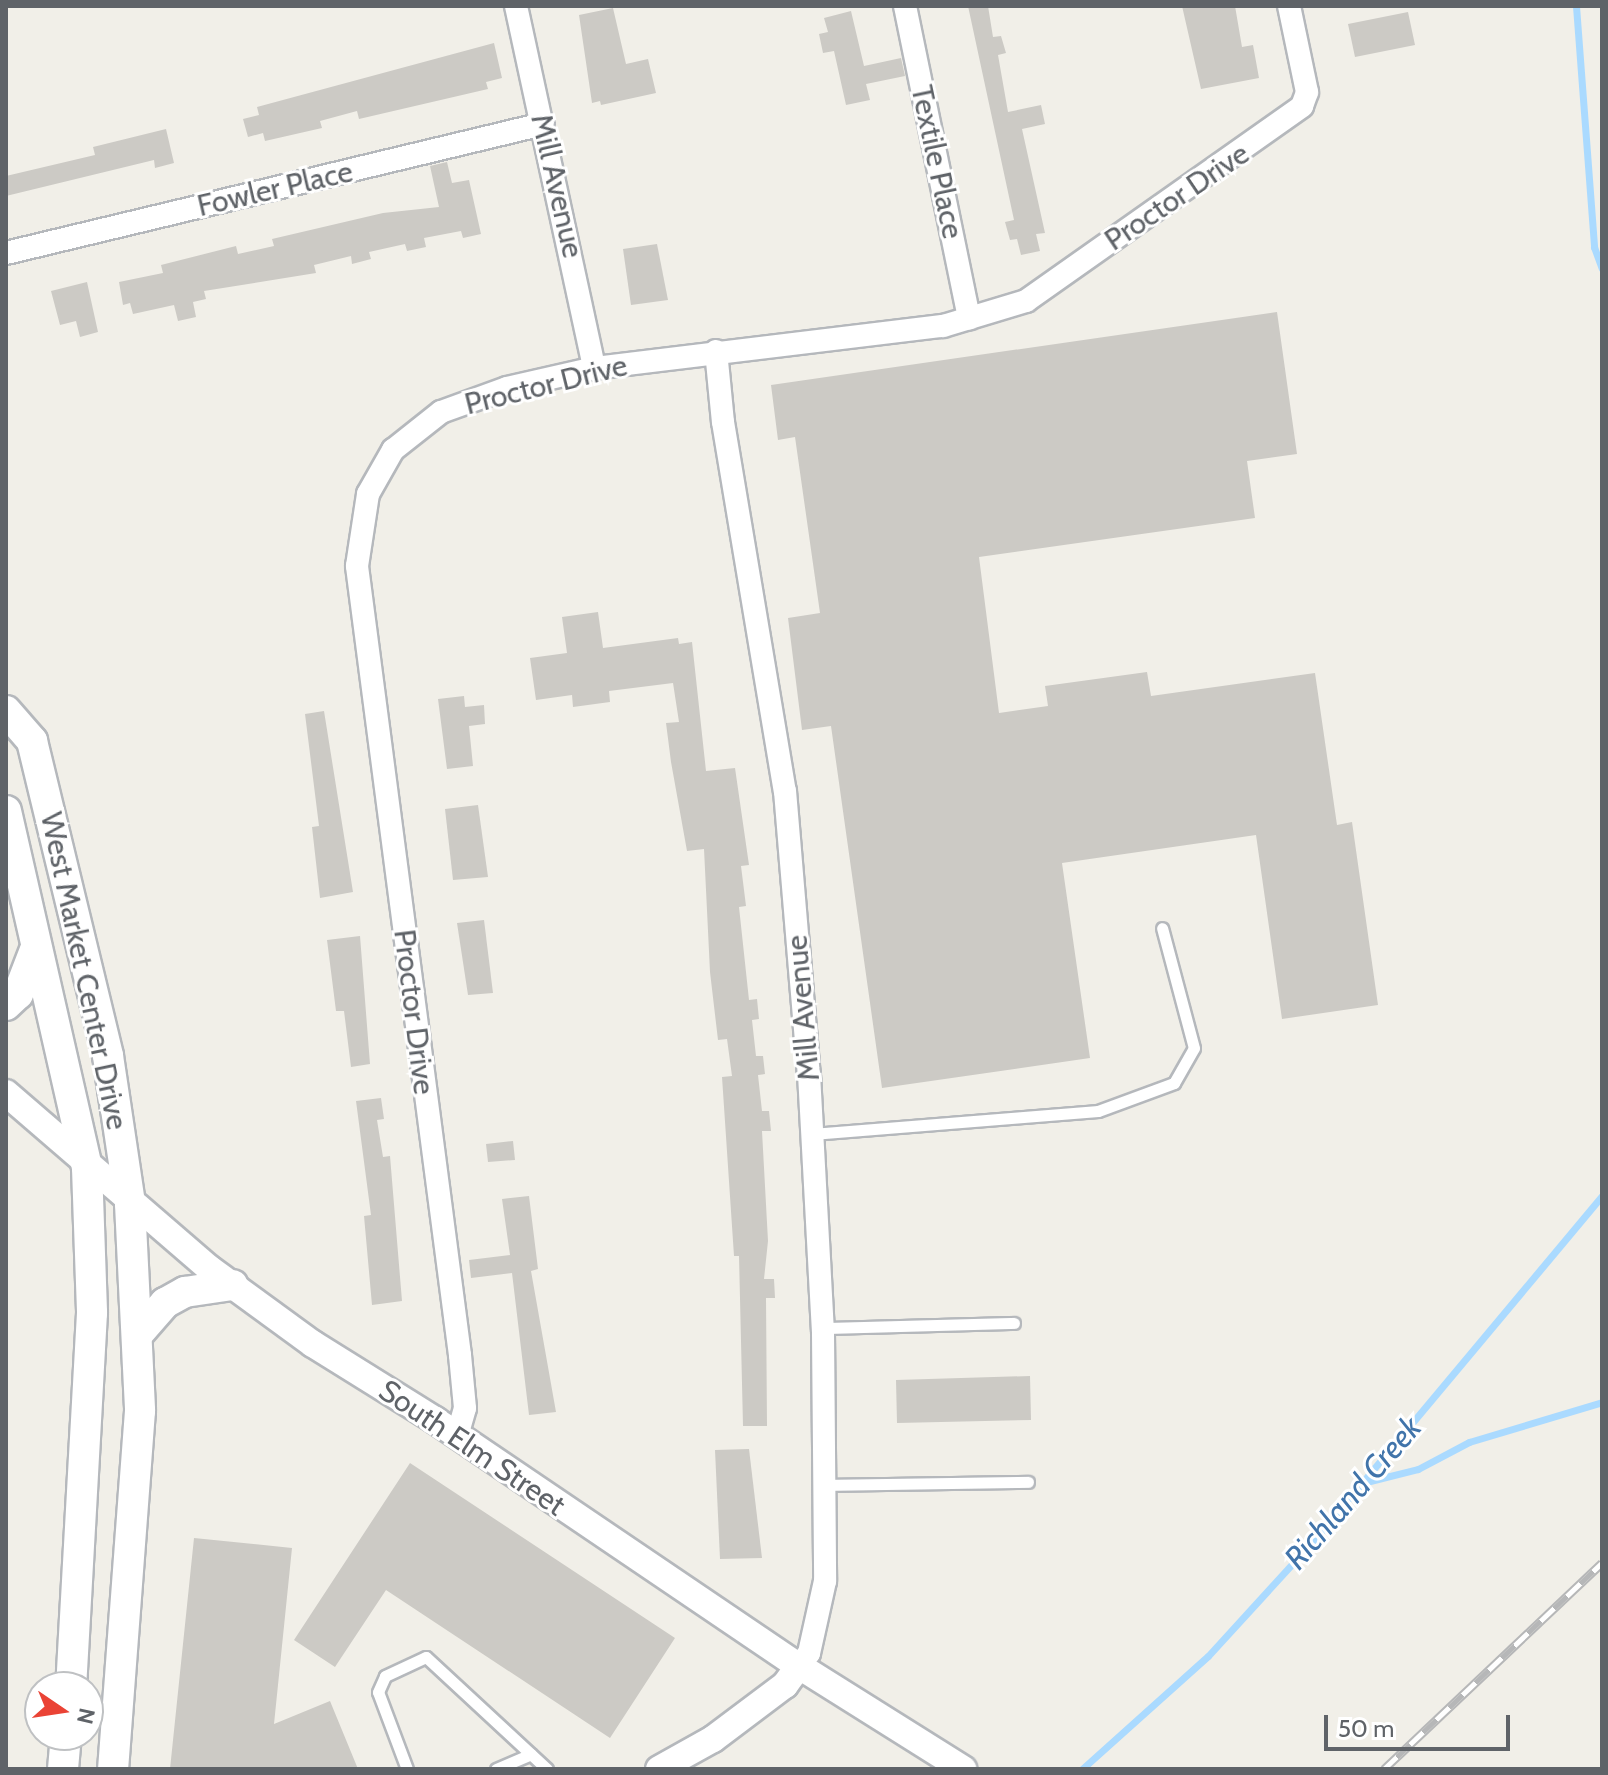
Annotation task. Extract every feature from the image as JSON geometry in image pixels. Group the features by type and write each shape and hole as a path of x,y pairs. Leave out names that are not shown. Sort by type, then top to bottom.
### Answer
{"main road":[{"name":"West Market Center Drive","path":"6,711 32,741 108,1056 130,1204 140,1411 113,1769"},
{"name":"West Market Center Drive","path":"6,811 87,1168 92,1313 72,1671"},
{"path":"6,1005 18,994 36,947"},
{"path":"137,1335 165,1303 185,1292 232,1285"}],"street":[{"name":"Mill Avenue","path":"516,6 594,368"},
{"name":"Textile Place","path":"905,6 969,319"},
{"name":"Proctor Drive","path":"457,1436 465,1408 460,1355 357,566 359,535 368,494 393,450 415,428 441,412 507,388 594,368 969,319 1026,301 1283,124 1305,96 1289,6"},
{"name":"Fowler Place","path":"6,253 543,124"},
{"name":"Mill Avenue","path":"716,351 723,422 785,791 812,1134 823,1328 826,1485 820,1614 809,1653 799,1666"},
{"name":"South Elm Street","path":"6,1093 130,1204 313,1344 457,1436 799,1666 963,1769"},
{"path":"659,1769 713,1739 785,1685 799,1666"}],"lane":[{"path":"812,1134 1098,1111 1174,1083 1194,1048 1162,928"},
{"path":"823,1328 1014,1323"},
{"path":"826,1485 1028,1482"},
{"path":"407,1769 378,1692 385,1676 426,1657 547,1769"},
{"path":"496,1769 531,1754"}],"building":[{"path":"968,6 988,6 993,37 1001,36 1006,53 998,55 1008,112 1041,105 1045,124 1022,129 1045,233 1036,234 1040,251 1021,255 1017,239 1010,240 1005,222 1014,220"},
{"path":"1182,6 1235,6 1242,47 1253,45 1259,78 1201,89"},
{"path":"613,8 626,64 648,59 656,93 601,105 600,101 592,103 579,15"},
{"path":"851,11 864,66 901,58 905,76 866,84 870,100 846,105 834,51 823,53 819,34 828,32 824,18"},
{"path":"1408,12 1415,45 1355,57 1348,24"},
{"path":"494,43 502,78 486,82 488,89 359,119 357,111 320,121 322,128 265,141 263,133 248,137 243,119 259,115 257,107"},
{"path":"166,129 174,163 155,168 154,160 6,196 6,176 95,155 93,147"},
{"path":"447,162 452,183 469,180 481,234 463,238 461,231 424,238 426,247 407,251 405,244 369,252 371,259 352,264 351,256 314,265 316,273 204,291 206,299 193,302 196,317 178,321 174,305 133,314 130,303 123,305 119,282 163,273 161,265 236,246 238,254 274,246 272,239 383,213 439,207 430,166"},
{"path":"657,244 668,300 631,305 623,249"},
{"path":"87,282 98,332 80,337 76,321 60,325 51,291"},
{"path":"1277,312 1297,454 1247,461 1255,518 979,557 999,713 1048,706 1045,686 1147,672 1151,696 1315,673 1337,825 1352,822 1378,1005 1282,1019 1256,835 1062,863 1090,1058 882,1088 831,726 802,730 788,618 820,613 795,437 778,440 771,385"},
{"path":"598,612 603,648 678,638 679,644 692,642 706,771 735,768 749,865 741,866 746,906 739,907 749,1000 757,999 759,1019 752,1020 756,1056 763,1056 765,1074 758,1075 762,1111 769,1111 771,1131 762,1131 768,1241 764,1279 774,1279 775,1298 766,1298 767,1426 743,1426 739,1256 734,1256 722,1077 732,1076 727,1039 718,1040 710,972 704,849 687,851 671,762 666,723 679,722 673,683 609,691 610,702 573,707 572,695 536,700 530,658 567,653 562,617"},
{"path":"464,696 465,707 484,705 485,724 469,726 473,766 447,769 438,699"},
{"path":"324,711 353,892 320,898 312,827 319,826 305,714"},
{"path":"478,805 488,877 453,880 445,809"},
{"path":"484,920 493,993 468,995 457,923"},
{"path":"360,936 370,1064 351,1067 344,1011 336,1011 327,940"},
{"path":"381,1098 384,1119 377,1120 383,1157 390,1156 402,1301 372,1305 364,1216 371,1215 356,1101"},
{"path":"513,1141 515,1160 488,1162 486,1144"},
{"path":"529,1196 538,1269 531,1271 556,1412 529,1415 512,1273 471,1278 469,1260 510,1255 502,1199"},
{"path":"1030,1376 1031,1420 897,1423 896,1380"},
{"path":"749,1449 762,1558 720,1559 715,1450"},
{"path":"410,1463 675,1638 610,1738 386,1590 335,1667 294,1640"},
{"path":"194,1538 292,1548 274,1724 330,1701 358,1769 170,1769"}],"waterway":[{"name":"Richland Creek","path":"1576,6 1594,247 1602,269"},
{"name":"Richland Creek","path":"1082,1769 1208,1656 1315,1539 1602,1196"},
{"path":"1370,1481 1418,1469 1469,1442 1602,1402"}],"railway":[{"path":"1384,1769 1602,1563"}]}
